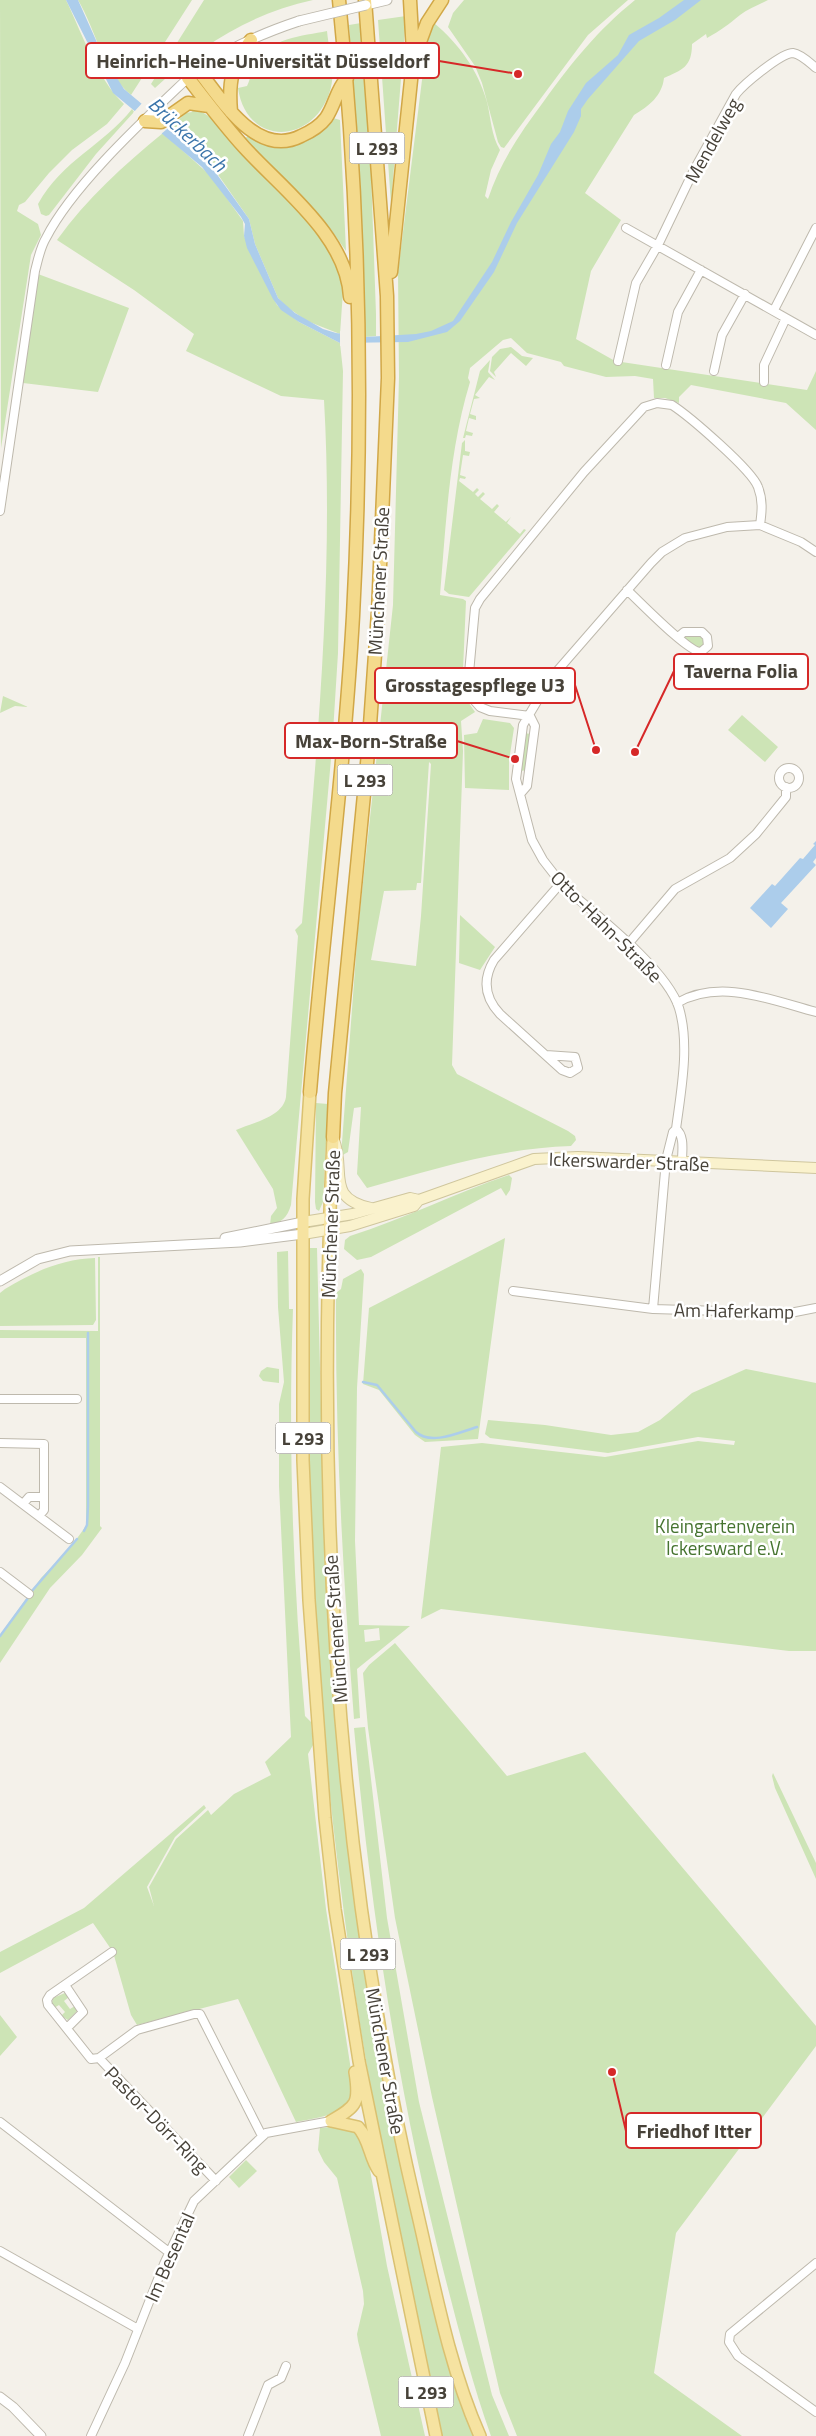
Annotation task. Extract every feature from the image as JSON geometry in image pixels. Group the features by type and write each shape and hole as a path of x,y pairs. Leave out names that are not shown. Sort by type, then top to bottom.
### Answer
{"highway":[{"name":"Münchener Straße","path":"310,1092 344,750 352,636 356,537 358,350 353,314 352,155 339,0"},
{"name":"Münchener Straße","path":"333,1136 335,1094 378,612 388,378 387,296 365,0"},
{"path":"387,296 413,61 410,0"},
{"path":"413,61 427,23 442,0"},
{"path":"231,112 229,88 232,71 251,40"},
{"path":"193,74 254,133 276,140 298,138 314,130 326,118 338,88 347,78"},
{"path":"193,74 209,106 233,136 327,237 343,266 353,314"},
{"path":"145,121 161,122 180,107 193,102 209,106"}],"main road":[{"name":"Münchener Straße","path":"310,1092 303,1222 303,1460 308,1600 331,1873 359,2061 436,2436"},
{"name":"Münchener Straße","path":"333,1136 326,1328 330,1542 341,1723 379,2028 401,2145 450,2346 467,2404 480,2436"},
{"path":"333,1136 338,1150 338,1183 341,1191 352,1202 373,1208"},
{"name":"Ickerswarder Straße","path":"303,1234 373,1208 410,1198 418,1200 540,1158 578,1157 666,1160 816,1168"},
{"name":"Ickerswarder Straße","path":"303,1222 350,1226 414,1206 418,1200"},
{"path":"331,2122 355,2105 358,2093 355,2071 359,2061"},
{"path":"331,2122 353,2124 361,2131 367,2139 373,2162 383,2177"}],"street":[{"path":"0,511 18,380 39,254 52,226 116,150 193,74 251,40 299,21 387,0"},
{"name":"Mendelweg","path":"618,361 632,292 658,246 675,208 736,94 752,79 789,54 798,55 816,68"},
{"path":"626,228 816,335"},
{"path":"774,310 816,228"},
{"path":"666,365 678,312 701,270"},
{"path":"714,371 722,335 745,294"},
{"path":"764,382 764,365 786,318"},
{"path":"530,716 490,711 480,707 472,698 468,684 475,608 480,599 584,472 644,407 657,403 672,405 744,468 758,486 763,505 760,525"},
{"name":"Otto-Hahn-Straße","path":"666,1160 673,1132 676,1129 683,1051 683,1024 677,1003 659,976 629,943 560,884 543,860 532,840 525,818 521,792 516,779 523,725 530,716 550,678 662,552 685,538 727,527 760,525 801,542 816,552"},
{"path":"627,590 678,637"},
{"name":"Otto-Hahn-Straße","path":"521,792 527,786 535,726 530,716"},
{"path":"629,943 675,889 739,852 786,797 786,787"},
{"path":"546,1055 492,1005 487,991 486,973 494,960 560,884"},
{"path":"677,1003 700,992 730,991 816,1012"},
{"name":"Otto-Hahn-Straße","path":"676,1129 681,1133 682,1161"},
{"name":"Am Haferkamp","path":"653,1308 666,1160"},
{"name":"Ickerswarder Straße","path":"206,1242 303,1222"},
{"name":"Ickerswarder Straße","path":"0,1281 38,1259 70,1251 206,1242 240,1242 303,1234"},
{"name":"Am Haferkamp","path":"513,1292 653,1308 790,1313 816,1308"},
{"path":"0,1399 77,1399"},
{"path":"0,1443 44,1444 44,1510 40,1516"},
{"path":"0,1487 69,1539"},
{"path":"23,1504 28,1497 44,1497"},
{"path":"0,1572 29,1594"},
{"name":"Pastor-Dörr-Ring","path":"112,1952 47,2000 48,2005 91,2059 99,2058 137,2030 200,2014 262,2136"},
{"path":"65,1985 82,2012 66,2028"},
{"name":"Pastor-Dörr-Ring","path":"99,2058 216,2181"},
{"path":"0,2122 170,2253"},
{"name":"Im Besental","path":"91,2436 192,2206 262,2136 270,2131 331,2122"},
{"path":"0,2251 138,2329"},
{"path":"816,2262 730,2334 729,2342 738,2356 816,2412"},
{"path":"248,2436 268,2385 281,2378 286,2366"},
{"path":"0,2397 13,2407 41,2436"}],"green space":[{"path":"0,0 66,0 98,69 114,94 124,104 107,124 72,150 49,173 25,202 19,205 17,211 38,224 41,235 31,255 1,448"},
{"path":"78,0 192,0 131,95 113,75"},
{"path":"204,0 313,0 269,13 228,33 172,72 155,88 151,84"},
{"path":"464,0 628,0 588,35 504,148 498,142 482,83 475,66 448,27 453,13"},
{"path":"635,0 768,0 743,13 707,38 706,34 692,44 692,52 688,63 681,70 664,78 661,90 654,100 634,115 585,193 621,220 591,271 576,339 615,361 807,390 816,371 816,430 786,403 691,385 679,397 679,403 665,398 654,398 653,379 635,376 606,377 564,366 561,362 527,353 511,338 503,340 470,368 468,378 470,382 457,434 453,461 440,595 466,601 462,693 475,712 461,721 463,751 452,1065 457,1074 568,1131 575,1136 576,1140 571,1146 493,1155 367,1188 357,1174 361,1107 354,1108 348,1152 341,1156 358,929 393,605 399,377 398,272 428,32 434,23 452,40 473,68 483,90 493,132 500,150 491,170 485,196 488,199 505,160 535,113 586,47","holes":["429,762 431,764 416,966 371,960 384,891 416,890 417,883 421,883"]},
{"path":"406,16 391,204 378,20"},
{"path":"361,23 370,144 376,314 376,336 365,337 360,181 349,25"},
{"path":"327,31 332,62 332,78 329,94 320,111 308,123 294,130 279,132 265,129 253,120 243,107 238,88 247,86 254,66 268,48 297,37"},
{"path":"194,107 210,117 319,234 338,265 343,291 340,334 307,321 278,298 255,244 249,219 212,166 170,127 186,113 192,112"},
{"path":"132,109 134,112 96,154 49,215 41,214 38,204 59,176 121,122"},
{"path":"333,118 340,120 346,251 332,231 244,139 248,136 271,146 294,145 305,142 315,136"},
{"path":"163,133 211,176 243,221 244,236 277,305 299,322 340,343 343,371 338,653 332,748 291,1205 284,1219 270,1225 271,1216 277,1208 273,1189 236,1130 273,1114 284,1104 286,1097 298,936 295,930 302,923 322,662 327,531 327,465 324,400 281,396 186,351 194,334 134,290 57,240 106,183"},
{"path":"38,274 129,308 98,392 23,383"},
{"path":"511,347 522,356 533,358 526,366 511,353 494,372 496,377 490,371 492,357 500,349"},
{"path":"490,360 488,372 495,380 489,377 475,395 480,398 474,399 470,414 476,416 476,420 469,418 466,431 473,433 472,436 466,435 463,438 480,371"},
{"path":"465,440 465,451 470,452 469,456 463,455 460,475 466,477 465,479 460,478 459,481 473,492 477,488 479,490 475,494 478,497 483,492 485,494 480,499 492,509 497,504 499,506 494,512 506,522 511,517 507,523 520,534 524,529 526,530 469,597 449,594 444,590 462,443"},
{"path":"684,635 700,635 704,637 705,643 699,649 684,638"},
{"path":"3,696 28,707 15,706 0,713"},
{"path":"742,715 778,747 765,762 728,730"},
{"path":"483,719 510,723 514,728 509,761 509,790 465,788 464,735 477,733"},
{"path":"524,733 531,734 526,768 523,771 521,770"},
{"path":"460,915 495,947 480,970 459,963"},
{"path":"316,1103 328,1104 323,1202 319,1211 316,1209 315,1202"},
{"path":"509,1175 512,1178 510,1190 506,1196 501,1188 371,1257 357,1260 344,1249 345,1240 350,1236"},
{"path":"505,1238 478,1439 425,1442 415,1435 379,1390 363,1384 369,1308"},
{"path":"310,1248 317,1248 325,1569 335,1708 362,1955 388,2103 421,2254 460,2403 473,2436 442,2436 380,2137 350,1957 328,1781 314,1603 307,1425"},
{"path":"288,1251 289,1309 293,1309 291,1462 301,1666 305,1716 311,1722 313,1745 308,1754 326,1909 353,2083 347,2102 334,2113 296,2122 238,1999 137,2025 131,2015 113,1952 93,1923 0,1973 0,1952 84,1908 204,1805 206,1808 175,1837 147,1887 154,1906 149,1887 176,1839 208,1810 211,1815 234,1794 271,1775 265,1762 291,1737 279,1486 279,1404 284,1382 278,1307 277,1252"},
{"path":"98,1257 100,1257 100,1526 102,1528 82,1555 50,1588 0,1663 0,1635 41,1578 70,1548 86,1526 86,1338 0,1338 0,1330 98,1331"},
{"path":"95,1258 96,1320 93,1325 0,1326 0,1293 5,1289 26,1277 59,1264"},
{"path":"361,1269 364,1274 357,1388 355,1541 359,1625 410,1626 357,1669 360,1718 354,1719 346,1613 338,1453 336,1293 341,1289 343,1279","holes":["379,1628 380,1640 365,1642 364,1630"]},
{"path":"267,1367 279,1369 279,1383 263,1381 259,1376 261,1371"},
{"name":"Kleingartenverein Ickersward e.V.","path":"746,1369 816,1383 816,1651 789,1651 441,1609 421,1619 441,1447 482,1443 605,1457 698,1441 734,1445 735,1441 698,1437 608,1453 490,1438 485,1434 488,1420 545,1425 611,1435 638,1432 660,1420 692,1393"},
{"path":"395,1643 507,1776 585,1752 816,2026 816,2046 676,2233 654,2373 742,2436 517,2436 500,2393 432,2097 395,1918 368,1728 363,1673 369,1665"},
{"path":"365,1727 387,1918 419,2102 492,2395 509,2436 491,2436 484,2416 444,2273 413,2138 388,2002 369,1866 354,1728"},
{"path":"773,1773 816,1863 816,1879 775,1788"},
{"path":"65,1993 69,1997 64,2001 70,2009 75,2006 77,2011 68,2020 61,2016 65,2012 59,2005 54,2008 52,2003 53,1998"},
{"path":"0,2015 17,2037 0,2056"},
{"path":"338,2126 356,2132 366,2147 387,2266 425,2436 381,2436 357,2334 364,2304 363,2291 337,2178 324,2162 318,2150 320,2128"},
{"path":"246,2160 257,2171 239,2188 229,2177"}],"water":[{"path":"66,0 78,0 104,58 124,89 185,140 208,162 249,219 255,244 278,298 295,313 323,329 365,337 416,334 431,331 453,321 492,262 511,222 538,175 551,144 560,132 568,111 586,83 618,55 629,35 659,18 684,0 701,0 675,20 639,41 588,99 581,109 581,116 574,132 517,223 494,272 460,321 447,332 408,342 340,343 299,322 281,310 273,299 247,248 244,236 245,224 241,217 202,167 113,93"},
{"path":"816,841 816,858 813,862 816,865 781,903 788,909 771,928 750,908 772,884 775,886 800,858 803,859 815,845 813,844"}],"pier":[{"path":"144,101 172,125 161,134 133,113"},
{"path":"340,331 365,334 365,347 340,346"}],"waterway":[{"path":"84,1531 87,1525 88,1506 88,1333"},
{"path":"363,1382 377,1385 416,1432 422,1436 429,1438 446,1437 477,1427"},
{"path":"31,1592 77,1539"},
{"path":"0,1636 28,1598"}],"place":[{"name":"Heinrich-Heine-Universität Düsseldorf","path":"518,74"},
{"name":"Grosstagespflege U3","path":"596,750"},
{"name":"Taverna Folia","path":"635,752"},
{"name":"Max-Born-Straße","path":"515,759"},
{"name":"Friedhof Itter","path":"612,2072"}],"water label":[{"name":"Brückerbach","path":"188,134"}]}
